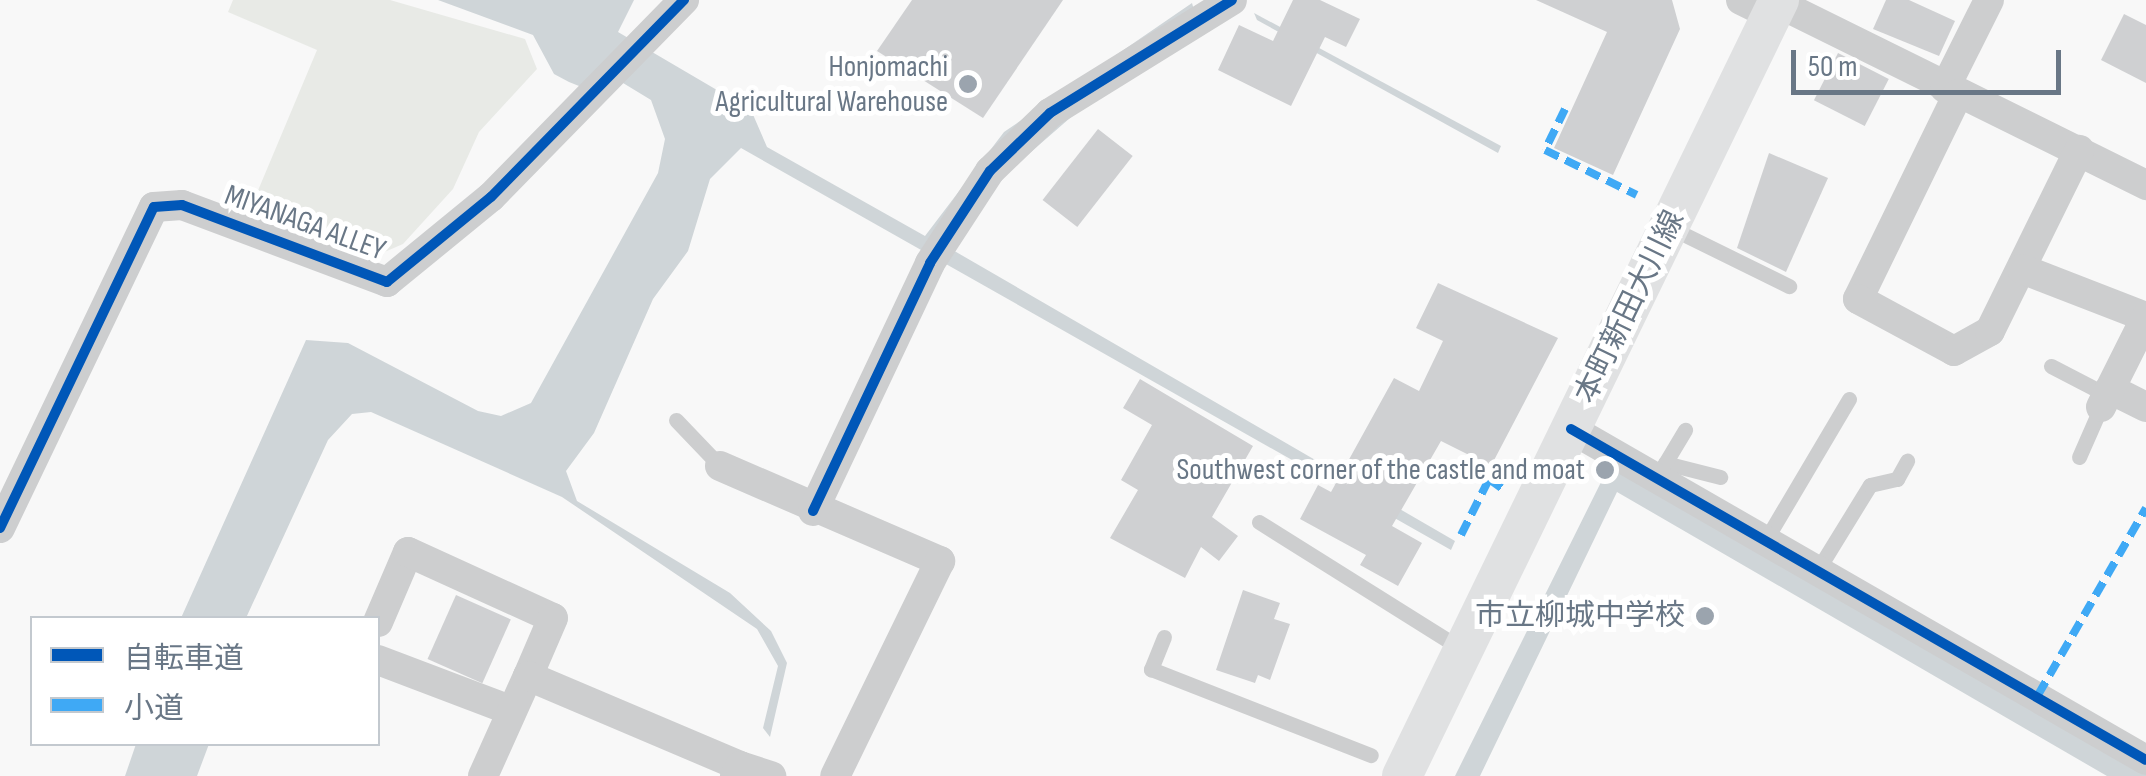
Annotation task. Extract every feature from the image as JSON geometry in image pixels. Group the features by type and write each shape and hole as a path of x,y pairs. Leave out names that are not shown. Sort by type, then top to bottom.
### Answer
{"main road":[{"name":"本町新田大川線","path":"1387,765 1464,650 1669,228 1768,5"}],"street":[{"name":"MIYANAGA ALLEY","path":"0,528 154,207 182,205 387,282 491,196 684,0"},
{"path":"813,510 930,263 990,170 1050,113 1232,0"},
{"path":"1989,0 1858,299 1954,351 1990,331 2078,150"},
{"path":"1768,5 2146,184"},
{"path":"2022,268 2146,317 2106,397 2146,407"},
{"path":"1571,429 1661,471 1765,541 2146,760"},
{"path":"720,466 813,510 940,561 835,776"},
{"path":"380,617 408,552 553,618 483,776"},
{"path":"380,661 512,711"},
{"path":"528,676 738,771 771,776"}],"lane":[{"path":"1669,228 1789,286"},
{"path":"2050,366 2106,397 2078,457"},
{"path":"1765,541 1848,399"},
{"path":"676,420 720,466"},
{"path":"1685,430 1661,471 1720,477"},
{"path":"1817,571 1870,485 1896,479 1907,461"},
{"path":"1259,522 1464,650"},
{"path":"1164,637 1151,668 1387,765"}],"shaded area":[{"path":"233,0 390,0 525,39 537,69 479,132 453,189 403,244 373,257 249,212 317,50 228,12"},
{"path":"438,0 634,0 618,32 751,110 767,147 925,236 1004,132 1192,3 1194,10 932,238 1455,541 1451,550 741,148 710,179 688,251 653,299 594,433 566,471 577,501 730,593 771,631 787,663 770,737 763,728 778,666 757,629 562,497 371,412 352,414 328,440 247,616 182,616 306,340 348,343 478,411 501,416 531,403 658,173 665,139 651,100 600,69 584,88 554,74 533,35"},
{"path":"1254,13 1501,146 1498,153 1257,20"},
{"path":"1610,464 2146,772 2146,776 2107,776 1617,492 1480,776 1455,776"},
{"path":"135,746 208,746 197,776 125,776"}],"building":[{"name":"Honjomachi Agricultural Warehouse","path":"912,0 1063,0 983,118 877,51"},
{"path":"1293,0 1320,0 1360,19 1346,47 1325,37 1291,106 1218,70 1239,25 1273,41"},
{"path":"1536,0 1672,0 1680,29 1613,175 1554,148 1607,32"},
{"path":"1886,0 1909,0 1955,21 1939,56 1873,29"},
{"path":"2124,14 2146,25 2146,83 2101,60"},
{"path":"1838,53 1889,79 1865,126 1814,100"},
{"path":"1098,129 1133,156 1077,227 1043,200"},
{"path":"1769,153 1828,178 1786,272 1737,248"},
{"path":"1438,283 1558,338 1491,466 1441,441 1392,526 1422,543 1398,586 1360,565 1366,555 1300,519 1318,485 1331,492 1394,378 1419,391 1443,341 1416,328"},
{"path":"1140,379 1253,446 1212,517 1238,536 1219,561 1201,547 1185,578 1110,538 1138,490 1121,480 1152,425 1123,408"},
{"path":"1243,590 1280,603 1274,619 1290,624 1270,680 1258,675 1255,683 1216,670"},
{"path":"456,595 511,619 482,683 428,659"}],"marked path":[{"path":"1565,109 1545,150 1637,195"},
{"path":"1461,535 1489,479 1503,489"},
{"path":"2038,695 2146,508"}],"cycle path":[{"path":"0,528 154,207 182,205 387,282 491,197 684,0"},
{"path":"813,511 930,263 990,171 1050,113 1232,0"},
{"path":"1571,429 2146,760"}],"place":[{"name":"Honjomachi Agricultural Warehouse","path":"968,84"},
{"name":"Southwest corner of the castle and moat","path":"1605,470"},
{"name":"市立柳城中学校","path":"1705,616"}]}
